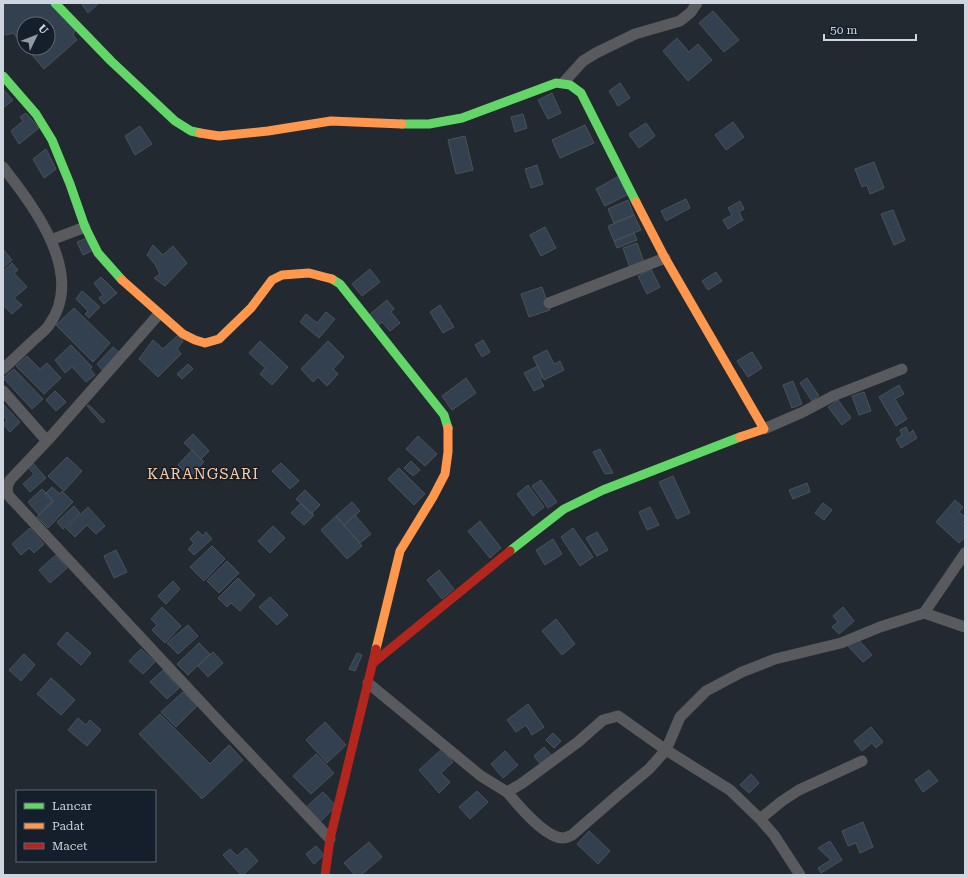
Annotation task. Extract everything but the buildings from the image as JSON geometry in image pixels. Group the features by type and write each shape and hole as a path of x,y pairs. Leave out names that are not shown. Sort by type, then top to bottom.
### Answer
{"street":[{"path":"55,3 175,122 191,131 219,136 268,131 331,121 429,124 462,118 556,83 571,85 582,93 665,258 764,430"},
{"path":"563,83 584,61 596,53 635,34 680,21 691,12 697,3"},
{"path":"3,76 36,114 52,140 70,184 85,227 98,253 119,277 183,334 205,343 219,339 251,308 272,280 282,275 309,274 330,278 340,284 444,415 448,429 448,452 445,474 433,497 400,551 330,839 325,875"},
{"path":"3,168 23,192 51,240 58,260 63,292 49,325 3,369"},
{"path":"51,240 85,227"},
{"path":"549,303 665,258"},
{"path":"159,314 47,441 10,480 7,487 8,495 330,839"},
{"path":"373,663 521,542 564,509 603,490 642,474 742,436 764,430 833,396 902,368"},
{"path":"3,391 47,441"},
{"path":"924,613 965,553"},
{"path":"368,683 481,776 507,792 532,820 543,829 563,838 572,835 649,769 666,750 680,717 706,691 742,672 775,659 841,643 880,627 924,613 965,627"},
{"path":"507,792 534,775 578,742 603,720 618,716 666,750 730,790 760,819 778,840 800,875"},
{"path":"760,819 782,801 799,790 862,761"}],"traffic: fast":[{"path":"55,3 111,61 175,121 191,131 200,133"},
{"path":"3,76 36,114 52,140 70,184 85,227 98,253 122,280"},
{"path":"402,124 429,124 462,118 556,83 570,85 581,93 636,202"},
{"path":"332,279 340,284 444,415 448,428"},
{"path":"510,551 564,509 603,490 740,437"}],"traffic: slow":[{"path":"200,133 219,136 268,131 331,121 402,124"},
{"path":"636,202 665,258 764,429 740,437"},
{"path":"122,280 183,334 205,343 219,339 251,308 272,280 282,275 309,273 332,279"},
{"path":"376,649 400,551 433,497 445,474 448,452 448,428"}],"traffic: jam":[{"path":"373,663 510,551"},
{"path":"325,875 330,839 376,649"}],"district":[{"name":"KARANGSARI","path":"203,474"}]}
